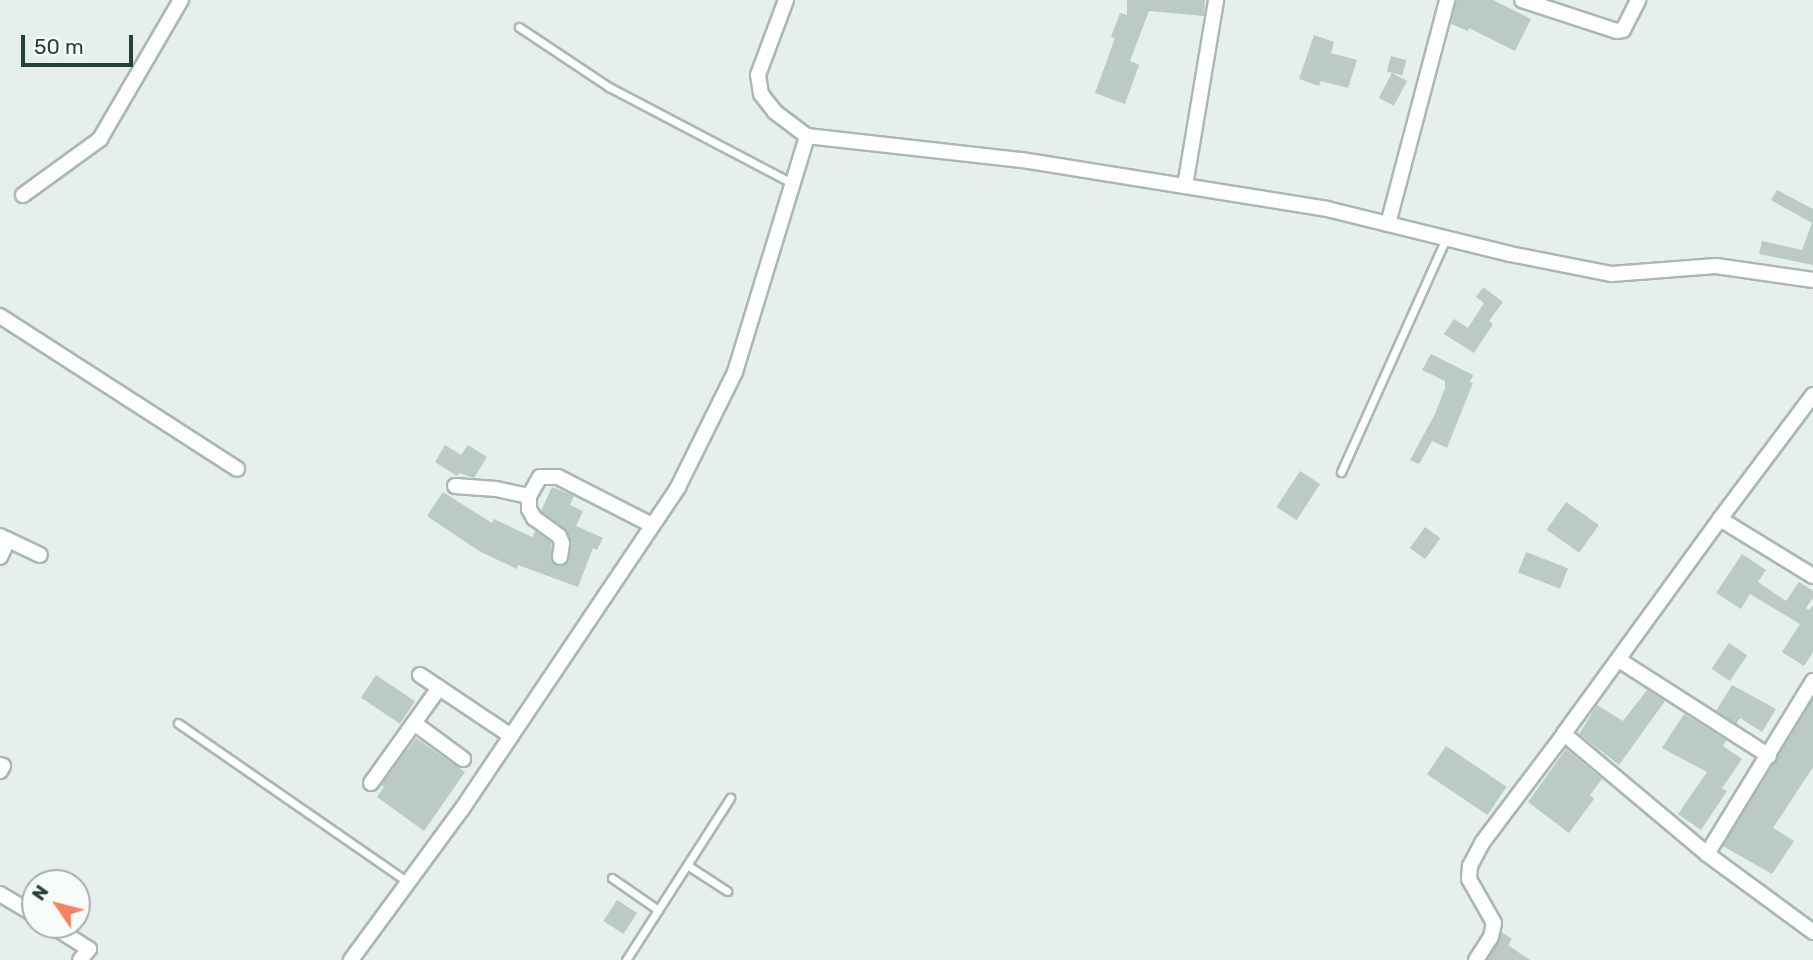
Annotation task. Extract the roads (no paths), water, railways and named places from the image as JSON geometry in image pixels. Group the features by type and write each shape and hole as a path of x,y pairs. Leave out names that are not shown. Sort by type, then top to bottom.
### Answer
{"street":[{"path":"23,195 100,139 181,0"},
{"path":"786,0 758,75 761,94 775,112 807,136 1022,160 1327,209 1612,274 1716,266 1813,280"},
{"path":"1185,187 1216,0"},
{"path":"1388,224 1447,0"},
{"path":"1522,0 1617,31 1623,30 1638,0"},
{"path":"351,960 511,736 678,487 735,372 807,136"},
{"path":"0,316 237,469"},
{"path":"1476,960 1490,937 1494,923 1469,879 1470,866 1482,843 1813,395"},
{"path":"560,557 562,543 559,536 534,517 528,496 540,477 558,477 652,525"},
{"path":"454,486 489,488 528,496"},
{"path":"1720,519 1813,576"},
{"path":"0,557 4,538 40,555"},
{"path":"1619,660 1769,756"},
{"path":"420,675 511,736"},
{"path":"1707,853 1813,681"},
{"path":"371,783 439,688"},
{"path":"414,723 463,759"},
{"path":"1564,734 1707,853 1813,932"},
{"path":"0,765 3,766 0,771"},
{"path":"0,894 21,907"},
{"path":"74,939 89,948 80,960"}],"lane":[{"path":"519,27 609,87 793,183"},
{"path":"1341,472 1446,238"},
{"path":"178,723 408,882"},
{"path":"626,960 730,798"},
{"path":"687,865 727,891"},
{"path":"612,878 658,910"}]}
